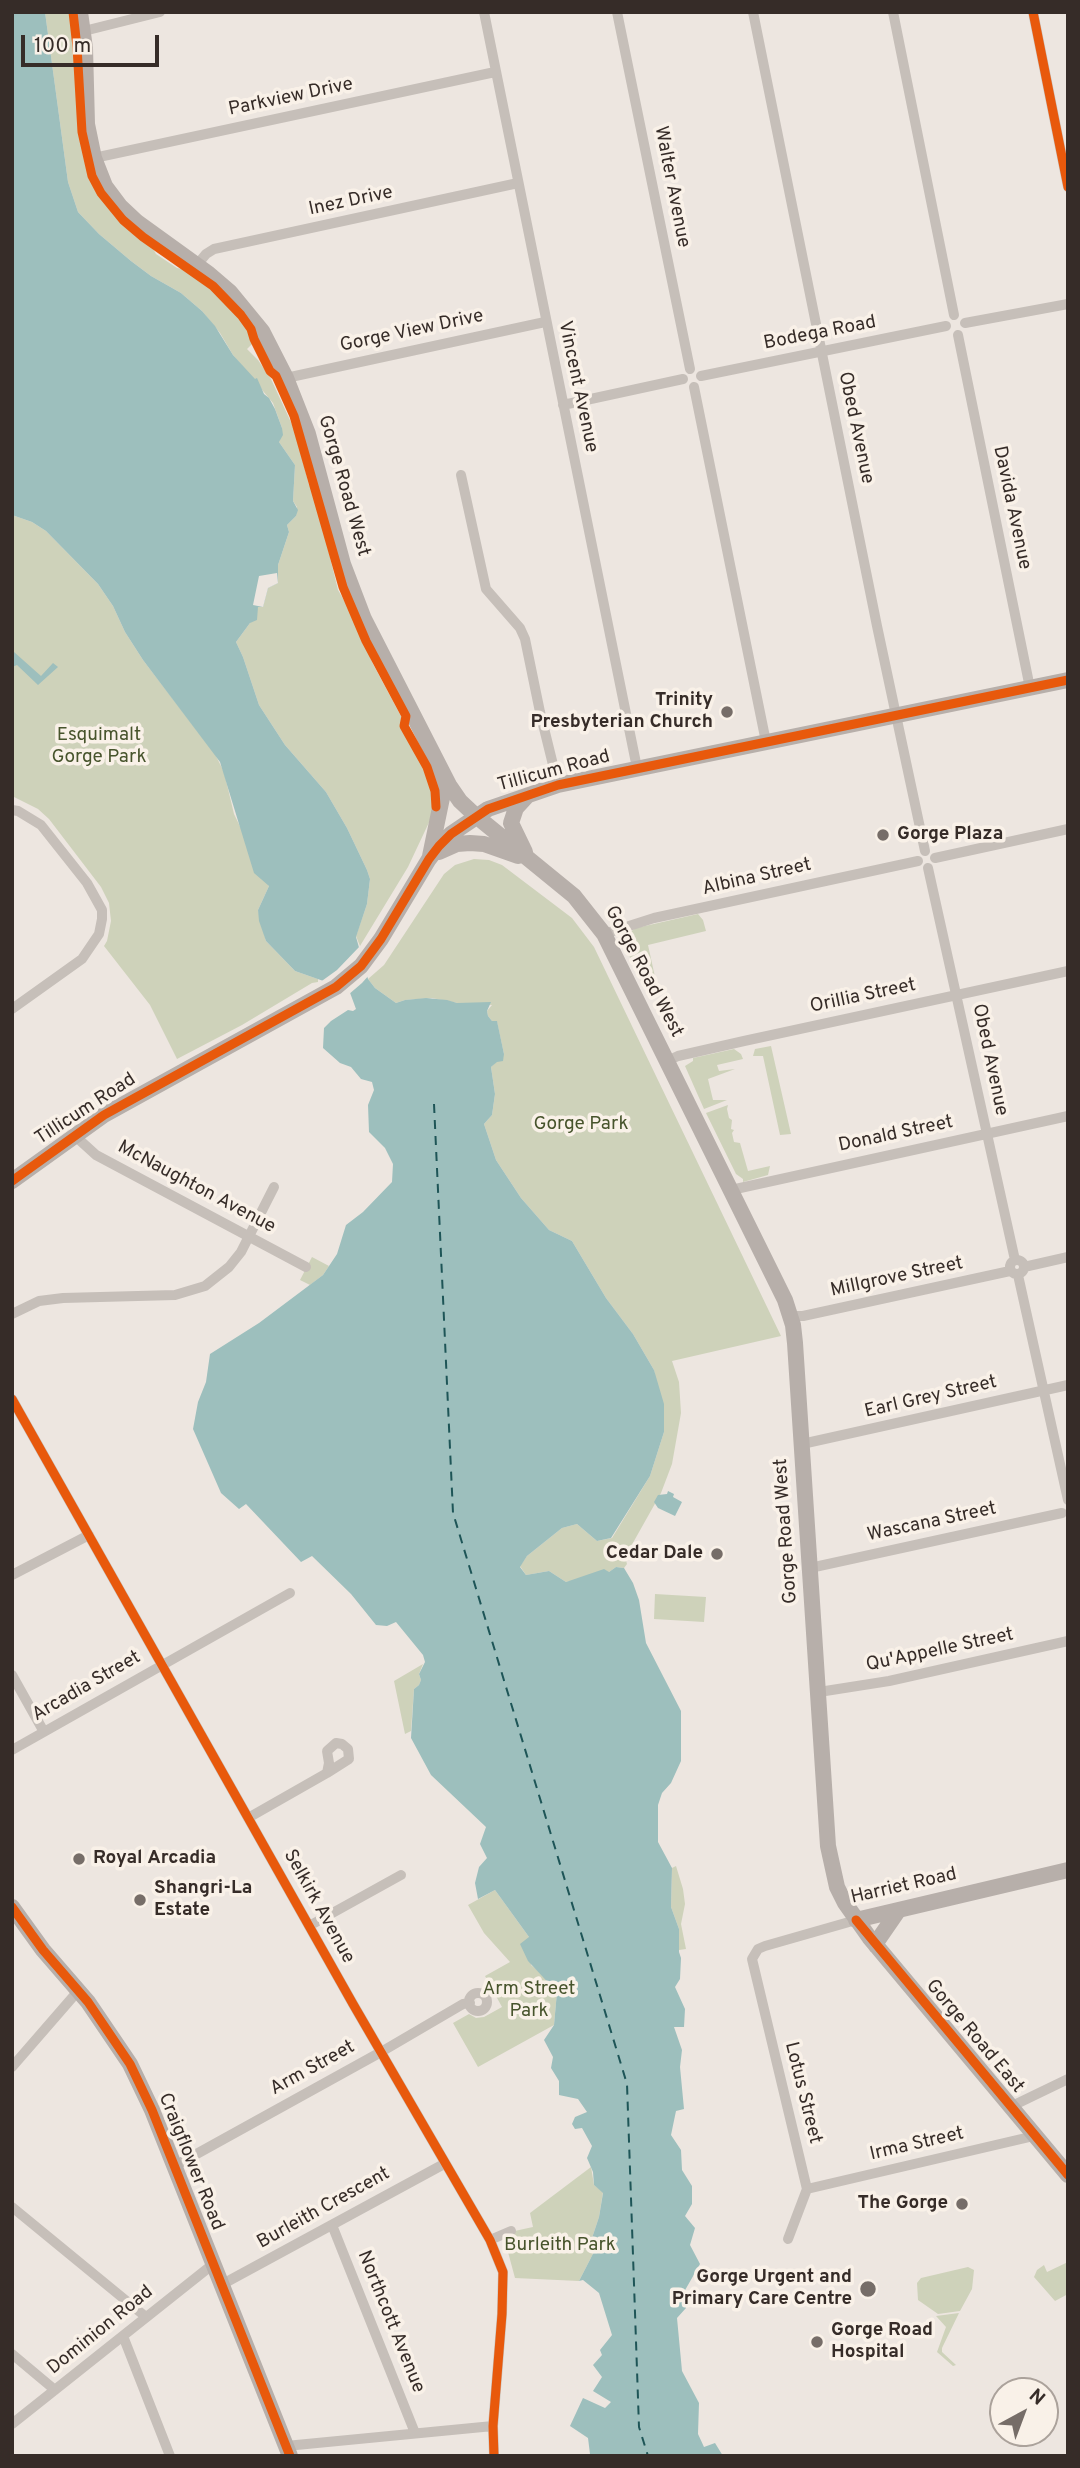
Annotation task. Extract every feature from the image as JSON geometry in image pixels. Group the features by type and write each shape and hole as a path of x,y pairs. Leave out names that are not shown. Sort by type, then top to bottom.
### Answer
{"main road":[{"name":"Gorge Road West","path":"80,12 84,31 88,124 94,158 105,186 120,206 148,232 197,265 230,292 267,340 286,378 308,434 343,564 355,598 372,638 430,747 460,801 583,905 604,934 778,1286 790,1316 795,1343 830,1858 837,1887 856,1920"},
{"name":"Tillicum Road","path":"12,1181 74,1135 130,1100 326,995 370,954 429,859 452,834 476,816 498,805 558,785 1068,680"},
{"path":"429,859 442,798 430,747"},
{"path":"528,794 516,807 511,823 530,860"},
{"path":"429,859 445,848 470,843 484,844 530,860"},
{"name":"Harriet Road","path":"856,1920 1068,1870"},
{"name":"Craigflower Road","path":"12,1907 43,1950 78,1991 130,2064 152,2110 288,2451"},
{"path":"876,1945 898,1911"},
{"name":"Gorge Road East","path":"856,1920 1068,2175"}],"street":[{"path":"84,31 160,12"},
{"name":"Vincent Avenue","path":"484,12 637,768"},
{"name":"Walter Avenue","path":"617,12 690,369"},
{"name":"Obed Avenue","path":"753,12 896,716 930,859 956,995 1017,1268 1066,1509"},
{"path":"893,12 954,315"},
{"path":"1033,12 1068,187"},
{"name":"Parkview Drive","path":"94,158 495,72"},
{"name":"Inez Drive","path":"197,265 214,249 518,183"},
{"path":"965,323 1068,304"},
{"path":"954,315 961,317 965,323 964,330 958,335 950,333 946,326 948,319 954,315"},
{"name":"Gorge View Drive","path":"286,378 545,322"},
{"name":"Bodega Road","path":"701,376 946,326"},
{"name":"Davida Avenue","path":"958,335 1030,688"},
{"path":"690,369 697,370 701,376 700,383 694,387 687,385 683,379 684,372 690,369"},
{"path":"563,405 683,379"},
{"path":"694,387 766,743"},
{"path":"461,475 486,589 520,628 526,639 558,785"},
{"path":"12,810 41,825 87,883 102,910 99,934 82,959 16,1006 12,992"},
{"path":"930,859 1068,829"},
{"name":"Albina Street","path":"604,934 654,918 918,861 920,854 930,859"},
{"name":"Orillia Street","path":"667,1061 678,1056 1068,971"},
{"name":"Donald Street","path":"731,1191 1068,1115"},
{"name":"McNaughton Avenue","path":"74,1135 96,1155 306,1267"},
{"path":"12,1314 39,1301 158,1296 194,1291 229,1267 274,1187"},
{"name":"Millgrove Street","path":"790,1316 803,1316 1068,1257"},
{"name":"Earl Grey Street","path":"802,1444 1068,1385"},
{"name":"Selkirk Avenue","path":"12,1399 444,2164 490,2240 502,2272 502,2314 493,2426 494,2456"},
{"name":"Wascana Street","path":"810,1568 1066,1509"},
{"path":"12,1575 89,1535"},
{"name":"Arcadia Street","path":"12,1750 290,1593"},
{"name":"Qu'Appelle Street","path":"819,1692 889,1681 1068,1642"},
{"path":"12,1675 44,1732"},
{"path":"248,1818 327,1773"},
{"path":"309,1926 401,1875"},
{"name":"Harriet Road","path":"754,1954 765,1945 856,1920"},
{"name":"Lotus Street","path":"754,1954 752,1965 807,2189"},
{"path":"12,2067 78,1991"},
{"name":"Arm Street","path":"173,2166 463,2004 470,2003"},
{"path":"1010,2107 1068,2079"},
{"name":"Irma Street","path":"807,2189 1034,2136"},
{"name":"Burleith Crescent","path":"220,2286 444,2164"},
{"path":"788,2239 807,2189"},
{"path":"12,2207 146,2317"},
{"name":"Northcott Avenue","path":"332,2225 415,2432"},
{"path":"490,2240 511,2231"},
{"name":"Dominion Road","path":"12,2424 212,2265"},
{"path":"123,2336 170,2456"},
{"path":"12,2354 55,2390"},
{"path":"288,2451 415,2432 493,2426"}],"green space":[{"path":"45,12 71,12 83,152 93,184 101,197 112,212 152,247 156,254 177,268 187,270 211,288 250,331 253,343 247,349 271,379 295,431 309,485 313,488 338,590 403,720 401,725 425,769 434,793 432,816 408,867 360,946 356,936 367,904 370,879 367,870 326,792 285,745 259,705 236,642 258,607 263,607 268,588 278,583 278,565 289,532 287,525 296,516 297,507 293,501 295,465 279,442 282,428 273,403 233,355 202,311 181,293 131,261 78,212 68,182"},
{"name":"Esquimalt Gorge Park","path":"12,515 32,522 46,531 98,584 143,660 215,754 224,772 234,814 269,886 258,910 266,941 295,971 318,979 318,982 177,1059 150,1005 104,946 111,921 109,903 101,887 49,819 38,809 12,796"},
{"name":"Gorge Park","path":"474,859 489,860 502,865 572,918 594,947 781,1336 672,1361 679,1382 681,1413 672,1464 661,1493 625,1557 627,1564 624,1568 616,1567 609,1572 566,1582 549,1571 526,1575 520,1566 527,1556 562,1528 577,1524 597,1541 612,1538 650,1476 664,1432 654,1370 572,1241 549,1230 521,1198 496,1160 484,1124 492,1115 495,1094 491,1067 504,1054 497,1022 488,1016 487,1011 492,1005 432,998 396,1003 375,988 368,979 384,965 444,874 455,865"},
{"path":"698,914 706,931 648,945 657,986 644,988 621,938 636,928"},
{"path":"771,1046 791,1134 780,1135 763,1056 753,1056 755,1049"},
{"path":"734,1049 743,1059 717,1065 719,1071 735,1069 708,1079 713,1100 727,1100 704,1109 685,1066 693,1061 693,1058"},
{"path":"728,1105 734,1142 740,1143 748,1171 770,1166 768,1175 743,1182 736,1174 706,1113"},
{"path":"312,1257 329,1266 323,1275 310,1285 300,1280"},
{"path":"655,1594 706,1597 704,1622 654,1619"},
{"path":"423,1664 419,1674 421,1680 414,1689 411,1731 405,1734 394,1681"},
{"path":"676,1866 685,1904 681,1924 686,1949 679,1950 679,1929 671,1907 672,1868"},
{"name":"Arm Street Park","path":"495,1890 529,1937 531,1965 546,1977 557,1992 554,2025 478,2067 453,2023 469,2014 476,2018 484,2017 502,2007 485,1976 510,1962 484,1933 468,1905"},
{"name":"Burleith Park","path":"591,2167 594,2185 603,2192 592,2238 597,2246 579,2281 515,2278 505,2236 510,2232 533,2227 530,2213"},
{"path":"1068,2262 1068,2294 1055,2301 1034,2277 1037,2270 1044,2265 1047,2272"},
{"path":"968,2267 974,2270 972,2289 960,2311 938,2314 918,2300 917,2283 921,2278"},
{"path":"959,2313 942,2348 942,2352 956,2365 953,2366 937,2352 946,2327 936,2316"}],"water":[{"path":"12,12 45,12 68,182 78,212 131,261 181,293 202,311 233,355 255,379 257,378 275,409 282,428 283,435 279,442 295,465 293,501 298,510 287,525 289,532 278,565 278,583 268,588 263,607 258,607 257,620 250,623 236,642 259,705 285,745 326,792 367,870 370,879 367,904 356,937 368,979 375,988 396,1003 426,998 457,1003 491,1002 488,1016 492,1021 497,1021 504,1054 503,1061 491,1067 495,1094 492,1115 484,1124 496,1160 521,1198 549,1230 572,1241 654,1370 664,1404 664,1432 650,1476 611,1538 597,1541 577,1524 562,1528 527,1556 520,1567 526,1575 549,1571 566,1582 604,1569 609,1572 616,1567 624,1568 639,1600 646,1643 681,1711 681,1761 658,1805 658,1842 672,1868 671,1907 679,1929 681,1958 680,1979 675,1987 685,2009 684,2027 674,2027 682,2050 680,2067 684,2109 676,2111 671,2135 681,2150 682,2170 692,2186 692,2204 685,2216 695,2228 690,2245 700,2264 684,2292 686,2308 677,2318 682,2371 699,2403 698,2434 704,2447 715,2443 723,2456 595,2456 590,2454 588,2438 570,2426 583,2398 605,2408 611,2402 593,2391 602,2377 593,2365 602,2355 600,2350 612,2335 599,2293 583,2280 579,2281 597,2246 592,2238 603,2193 594,2185 593,2172 587,2158 592,2146 582,2128 575,2129 572,2124 575,2117 587,2112 578,2099 559,2095 559,2081 551,2068 553,2057 544,2040 554,2025 557,1992 528,1961 520,1944 529,1937 495,1890 478,1899 475,1883 479,1867 487,1858 480,1844 486,1827 431,1775 411,1738 414,1689 421,1680 419,1674 425,1662 423,1655 396,1622 387,1626 376,1625 351,1594 312,1556 301,1562 246,1504 239,1509 221,1493 193,1429 198,1402 206,1382 210,1354 259,1323 323,1275 337,1254 346,1225 363,1212 392,1182 393,1164 385,1148 369,1132 368,1105 374,1090 372,1082 361,1079 351,1067 340,1063 323,1048 324,1028 348,1010 356,1009 349,990 295,971 266,941 258,910 269,886 254,873 220,762 143,660 98,584 46,531 32,522 12,515"},
{"path":"14,652 41,676 53,663 58,667 38,685 17,665 12,667"},
{"path":"668,1491 682,1502 675,1516 658,1508 654,1502 658,1495 667,1494"}],"pier":[{"path":"277,573 278,583 268,588 263,607 253,605 259,576"},
{"path":"360,946 370,974 362,983 348,995 347,992 319,983 337,970"}],"ferry route":[{"path":"434,1104 453,1513 627,2084 639,2427 648,2456"}],"cycle path":[{"path":"73,12 82,132 92,176 101,193 123,220 213,286 251,329 294,416 343,587 366,641 406,716 404,726 427,767 435,791 436,807"},
{"path":"1033,12 1068,187"},
{"path":"12,1181 104,1115 336,987 361,966 381,939 439,846 451,834 488,809 558,785 1068,680"},
{"path":"12,1399 353,2004 490,2240 503,2272 493,2426 494,2456"},
{"path":"12,1907 43,1950 88,2002 130,2064 152,2110 290,2456"},
{"path":"856,1920 1068,2175"}],"place":[{"name":"Trinity Presbyterian Church","path":"727,712"},
{"name":"Gorge Plaza","path":"883,835"},
{"name":"Cedar Dale","path":"717,1554"},
{"name":"Royal Arcadia","path":"79,1859"},
{"name":"Shangri-La Estate","path":"140,1900"},
{"name":"The Gorge","path":"962,2204"},
{"name":"Gorge Urgent and Primary Care Centre","path":"868,2289"},
{"name":"Gorge Road Hospital","path":"817,2342"}]}
